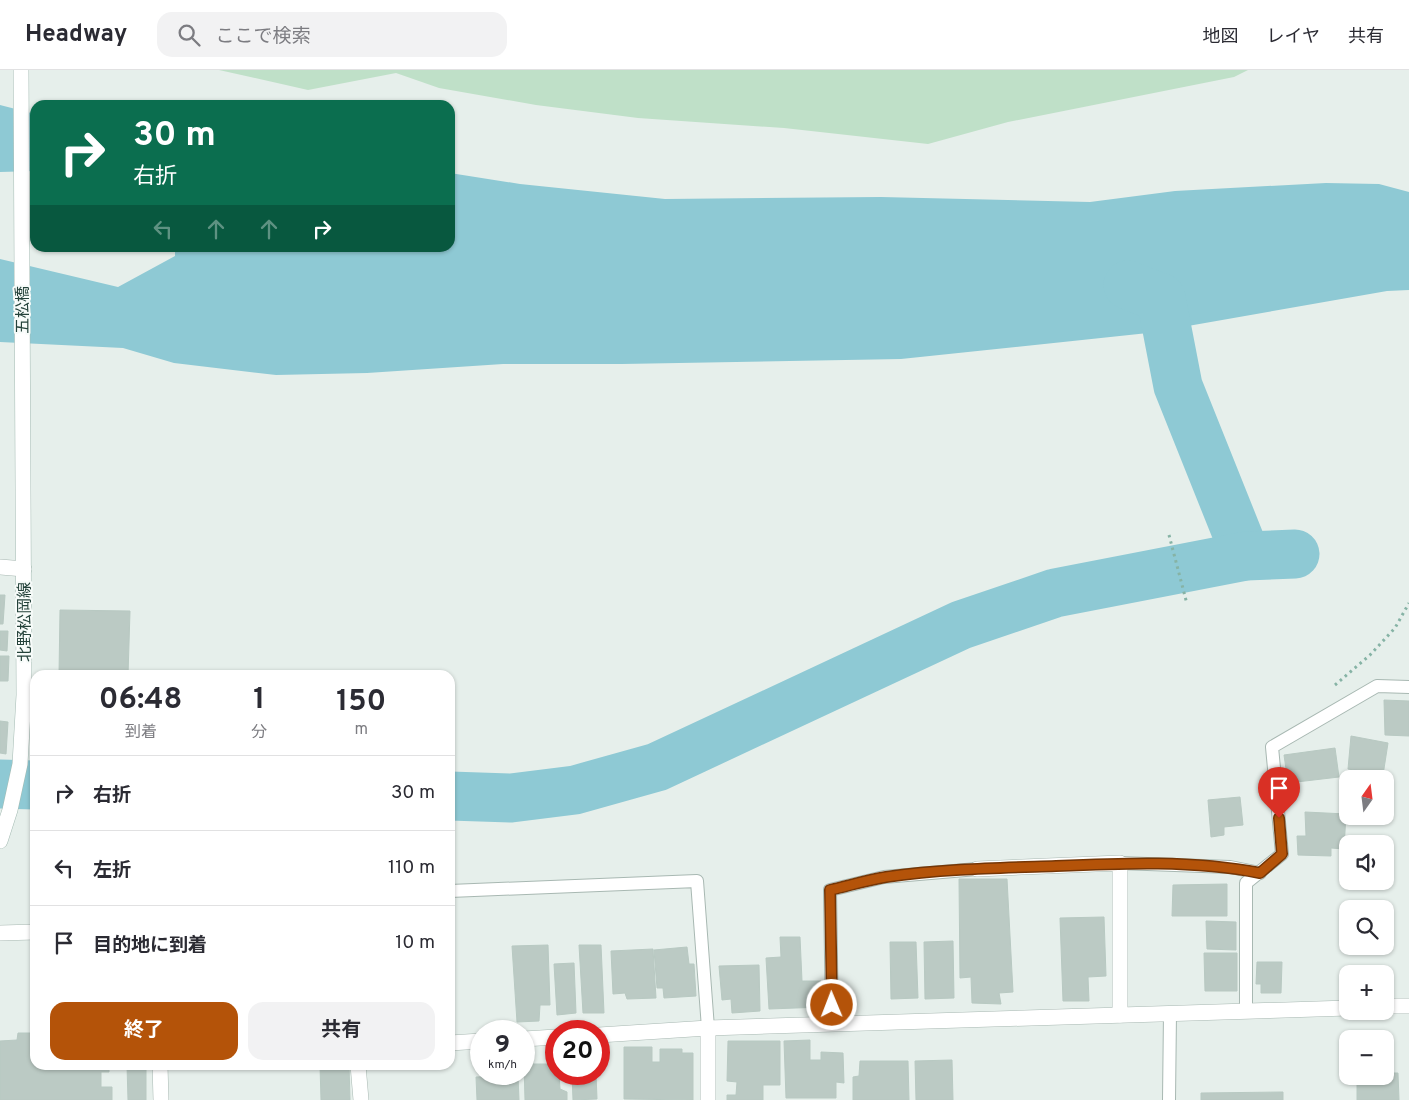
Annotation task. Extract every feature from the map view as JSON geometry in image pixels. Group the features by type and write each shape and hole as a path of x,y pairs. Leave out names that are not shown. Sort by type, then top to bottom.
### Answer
{"street":[{"name":"五松橋","path":"21,70 23,550"},
{"name":"北野松岡線","path":"0,841 10,810 20,764 24,695 23,550"},
{"path":"0,567 24,569"},
{"path":"976,869 1120,863 1120,1015"},
{"path":"0,933 30,932"},
{"path":"1394,1006 1409,1006"},
{"path":"610,1033 708,1028 1339,1008"},
{"path":"708,1028 708,1100"},
{"path":"455,1043 470,1042"},
{"path":"160,1070 161,1100"},
{"path":"359,1070 362,1100"}],"lane":[{"path":"1246,1011 1246,883 1282,854 1272,747 1377,686 1409,687"},
{"path":"1120,863 1230,867 1260,873"},
{"path":"832,1024 830,890 884,878 976,869"},
{"path":"455,891 697,880 708,1028"},
{"path":"1169,1100 1170,1013"}],"path":[{"path":"1169,535 1187,604"},
{"path":"1330,689 1370,655 1395,628 1409,603"}],"green space":[{"path":"219,70 1248,70 1234,77 1008,122 928,144 784,128 638,118 536,105 439,88 396,73 308,90"}],"water":[{"path":"0,105 30,113 30,171 0,172"},
{"path":"455,174 520,184 665,199 881,197 1090,202 1175,191 1326,183 1379,184 1409,192 1409,290 1387,291 1148,333 901,359 503,364 367,373 276,375 174,363 123,348 0,342 0,259 118,287 175,256 175,252 455,252"}],"building":[{"path":"0,595 5,595 3,624 0,624"},
{"path":"60,610 130,611 128,670 59,670"},
{"path":"0,631 8,631 7,651 0,650"},
{"path":"0,656 9,656 8,681 0,681"},
{"path":"1384,700 1409,701 1409,736 1385,735"},
{"path":"0,721 8,722 6,754 0,753"},
{"path":"1351,736 1388,743 1384,770 1348,769"},
{"path":"1335,748 1339,777 1288,783 1284,755"},
{"path":"1240,797 1243,825 1224,827 1224,835 1211,837 1208,800"},
{"path":"1305,812 1339,814 1339,825 1345,825 1345,835 1339,835 1339,849 1331,848 1331,856 1298,855 1297,836 1306,836"},
{"path":"959,879 1007,879 1013,992 999,993 1001,1004 972,1003 971,977 960,978"},
{"path":"1227,884 1227,916 1172,916 1173,885"},
{"path":"1104,917 1106,976 1088,977 1089,1001 1063,1001 1060,918"},
{"path":"1206,921 1236,922 1236,950 1207,949"},
{"path":"780,937 800,937 802,981 821,981 822,1007 769,1009 766,958 781,957"},
{"path":"953,941 954,998 925,999 924,942"},
{"path":"890,942 916,942 918,998 891,999"},
{"path":"548,945 550,1005 540,1005 539,1021 517,1020 512,946"},
{"path":"579,945 601,945 604,1013 583,1013"},
{"path":"687,947 689,964 694,964 696,996 664,998 663,988 657,988 654,950"},
{"path":"653,949 656,998 627,999 625,993 613,994 611,951"},
{"path":"1204,953 1237,953 1237,991 1205,991"},
{"path":"1257,962 1282,962 1281,993 1261,993 1261,984 1256,984"},
{"path":"574,963 576,1013 557,1015 554,964"},
{"path":"759,965 760,1011 732,1013 731,999 722,1000 719,966"},
{"path":"18,1033 30,1033 30,1070 109,1070 109,1072 101,1072 101,1087 112,1087 112,1100 0,1100 0,1041 17,1040"},
{"path":"810,1040 810,1060 821,1060 821,1052 843,1053 844,1083 836,1082 836,1098 786,1098 784,1041"},
{"path":"728,1041 780,1041 780,1085 763,1085 763,1100 727,1100 727,1095 736,1095 737,1082 727,1081"},
{"path":"624,1047 652,1047 652,1062 660,1062 660,1049 682,1049 682,1053 693,1053 693,1100 624,1099"},
{"path":"952,1060 953,1100 916,1100 915,1061"},
{"path":"860,1061 908,1061 909,1100 853,1100 853,1077 859,1076"},
{"path":"535,1064 545,1064 545,1085 560,1085 560,1089 567,1092 567,1100 525,1100 525,1085 535,1085"},
{"path":"127,1070 146,1070 146,1100 128,1100"},
{"path":"320,1070 349,1070 350,1100 321,1100"},
{"path":"1394,1073 1398,1073 1399,1100 1357,1100 1357,1085 1394,1085"},
{"path":"476,1085 518,1085 519,1100 477,1100"},
{"path":"572,1085 596,1085 597,1099 573,1100"},
{"path":"1283,1092 1283,1100 1201,1100 1201,1093"}],"waterway":[{"path":"1128,285 1161,298 1178,386 1246,556"},
{"path":"455,796 511,798 575,790 657,767 961,625 1055,593 1246,556 1295,554"},
{"path":"0,784 30,785"}],"route":[{"path":"832,1005 830,890 884,878 976,869 1120,863 1230,867 1260,873 1282,854 1279,818"}]}
